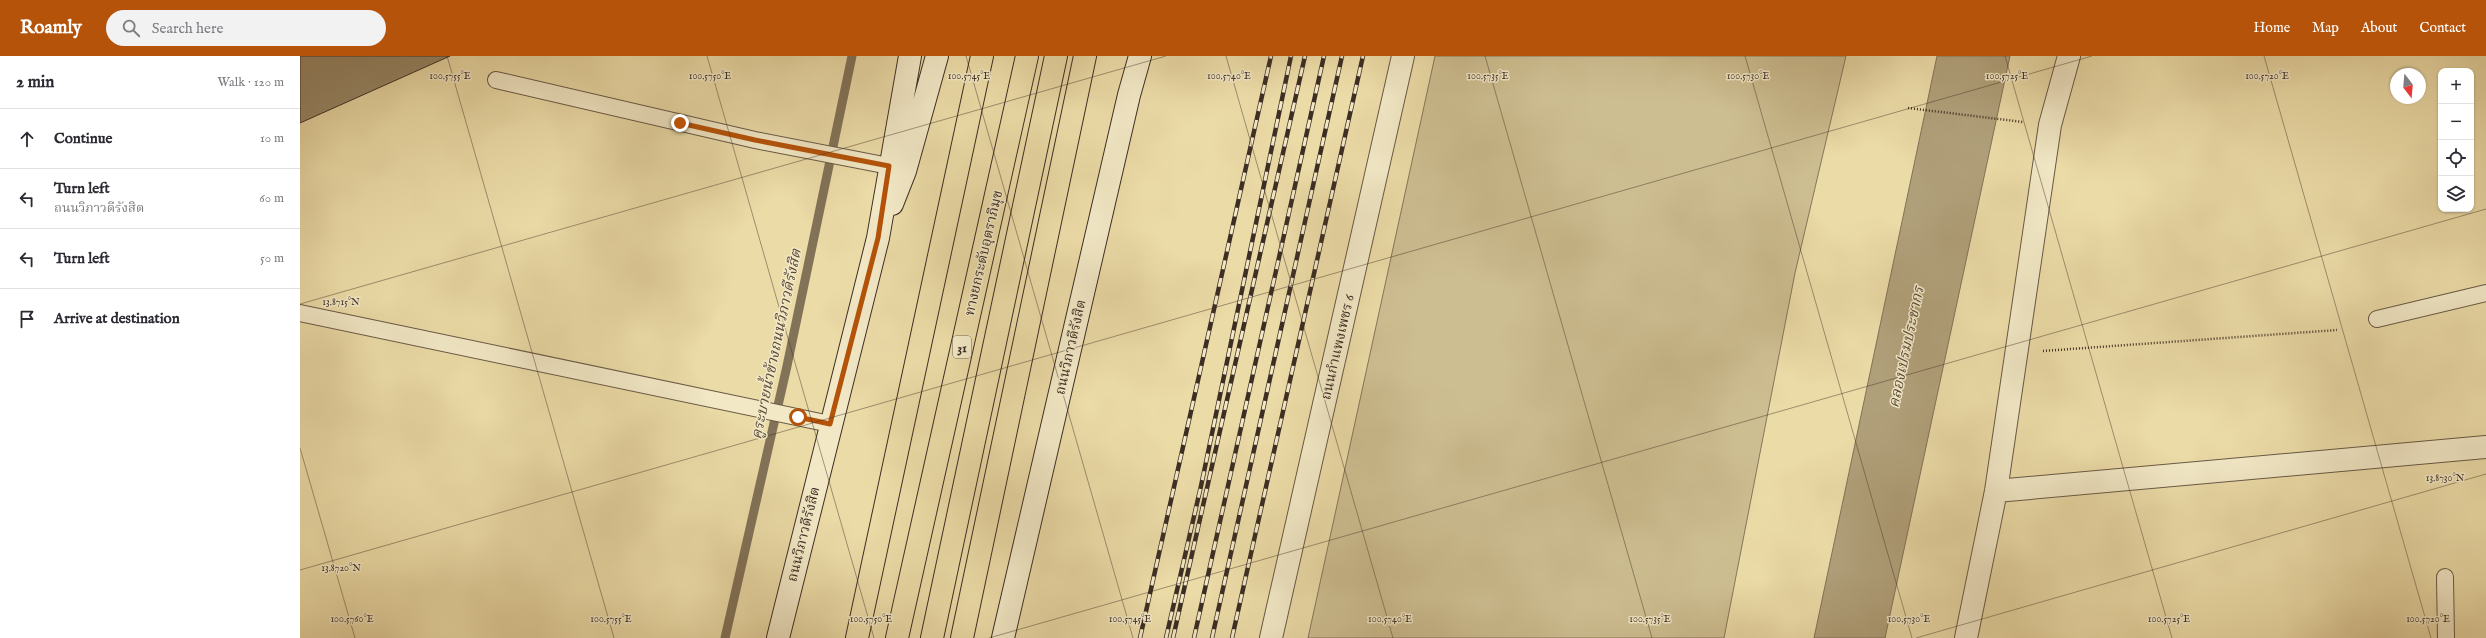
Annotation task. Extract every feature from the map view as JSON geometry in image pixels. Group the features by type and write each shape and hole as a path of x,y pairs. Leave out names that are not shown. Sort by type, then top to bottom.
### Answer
{"highway":[{"path":"857,638 982,56"},
{"name":"ทางยกระดับอุตราภิมุข","path":"897,638 1027,56"},
{"name":"ทางยกระดับอุตราภิมุข","path":"932,638 1056,56"},
{"path":"962,638 1085,56"}],"street":[{"name":"ถนนวิภาวดีรังสิต","path":"778,638 830,424 878,238 889,166 910,56"},
{"path":"878,238 905,170 936,56"},
{"path":"1129,95 1134,56"},
{"name":"ถนนวิภาวดีรังสิต","path":"1003,638 1129,95 1140,56"},
{"name":"ถนนกำแพงเพชร 6","path":"1270,638 1403,56"},
{"path":"1966,638 1996,491 2050,125 2069,56"},
{"path":"1996,491 2486,447"}],"lane":[{"path":"496,80 755,140 889,166"},
{"path":"2377,319 2486,293"},
{"path":"300,313 830,424"},
{"path":"2445,577 2446,638"}],"path":[{"path":"1908,108 2027,122"},
{"path":"2017,353 2337,330"}],"shaded area":[{"path":"1435,56 1846,56 1795,273 1724,638 1308,638"}],"water":[{"name":"คลองเปรมประชากร","path":"1937,56 2010,56 1885,638 1814,638"}],"building":[{"path":"300,56 450,56 300,123"}],"waterway":[{"name":"คูระบายน้ำข้างถนนวิภาวดีรังสิต","path":"725,638 787,366 852,56"}],"railway":[{"path":"1140,638 1271,56"},
{"path":"1166,638 1201,486 1291,56"},
{"path":"1173,638 1305,56"},
{"path":"1194,638 1324,56"},
{"path":"1212,638 1342,56"},
{"path":"1232,638 1363,56"}],"route":[{"path":"680,123 755,140 889,166 878,238 830,424 798,417"}]}
